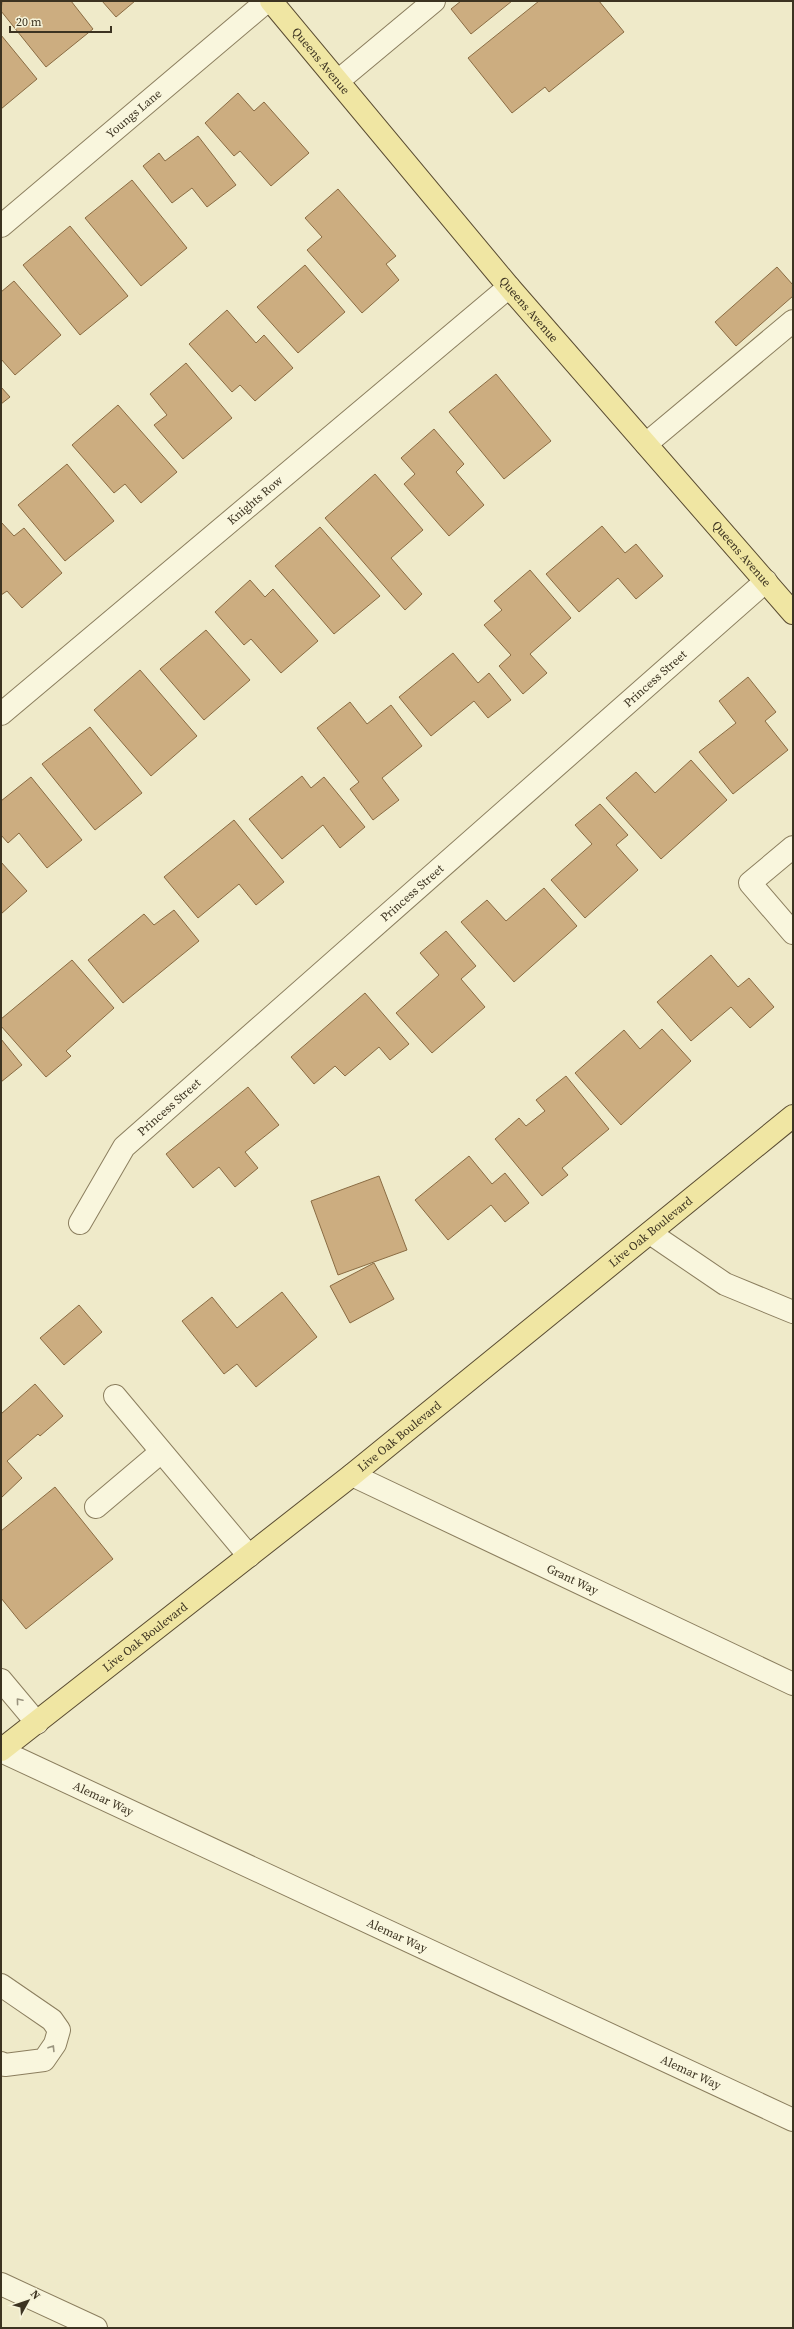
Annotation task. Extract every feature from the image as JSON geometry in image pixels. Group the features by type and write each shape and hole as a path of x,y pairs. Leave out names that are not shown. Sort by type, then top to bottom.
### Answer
{"main road":[{"name":"Queens Avenue","path":"271,1 509,287 793,613"},
{"name":"Live Oak Boulevard","path":"1,1750 352,1475 793,1116"}],"street":[{"name":"Youngs Lane","path":"1,226 267,1"},
{"path":"338,81 434,1"},
{"name":"Knights Row","path":"1,714 509,287"},
{"path":"646,444 793,321"},
{"name":"Princess Street","path":"80,1223 124,1147 766,581"},
{"path":"793,847 750,883 793,933"},
{"path":"650,1233 724,1284 793,1312"},
{"path":"114,1396 249,1556"},
{"path":"96,1508 161,1452"},
{"name":"Grant Way","path":"352,1475 793,1684"},
{"path":"1,1680 37,1723"},
{"name":"Alemar Way","path":"1,1750 793,2120"},
{"path":"1,1985 52,2020 59,2030 55,2044 44,2060 2,2067"},
{"path":"1,2284 96,2328"}],"building":[{"path":"2,1 71,1 93,29 46,67 1,11"},
{"path":"102,1 135,1 116,17"},
{"path":"461,1 512,1 471,34 451,9"},
{"path":"539,1 599,1 624,32 549,92 545,87 512,113 468,58"},
{"path":"1,35 37,79 1,109"},
{"path":"238,93 254,111 264,102 309,153 271,186 240,151 234,156 205,123"},
{"path":"198,136 236,185 207,207 192,188 172,203 143,166 159,153 165,161"},
{"path":"132,180 187,248 141,286 85,218"},
{"path":"338,189 396,256 386,264 399,280 362,313 307,250 322,237 305,218"},
{"path":"70,226 128,296 80,335 23,265"},
{"path":"305,265 345,312 298,353 257,307"},
{"path":"777,267 793,285 793,296 736,346 715,322"},
{"path":"14,281 61,335 15,375 1,359 1,292"},
{"path":"227,310 256,343 264,335 293,368 255,401 240,385 232,392 189,344"},
{"path":"186,363 232,418 183,459 154,425 167,415 150,394"},
{"path":"496,374 551,441 504,479 449,412"},
{"path":"1,387 10,397 1,404"},
{"path":"118,405 177,472 141,503 125,484 114,493 72,445"},
{"path":"434,429 464,464 456,472 484,505 449,536 404,484 415,474 401,458"},
{"path":"67,464 114,521 65,561 18,505"},
{"path":"375,474 423,530 391,558 422,594 405,610 325,518"},
{"path":"1,522 14,536 24,528 62,573 22,608 7,591 1,595"},
{"path":"602,526 625,553 636,544 663,576 636,599 618,578 579,612 546,574"},
{"path":"320,527 380,596 334,634 275,566"},
{"path":"530,570 571,618 530,654 547,673 523,694 499,666 511,655 484,625 502,610 494,601"},
{"path":"250,580 265,597 273,589 318,641 281,673 251,639 244,645 215,612"},
{"path":"206,630 250,680 204,720 160,669"},
{"path":"453,653 478,683 489,673 511,700 488,718 474,701 431,736 399,697"},
{"path":"140,670 197,736 151,776 94,710"},
{"path":"748,677 776,712 765,721 788,750 733,794 699,752 736,723 719,701"},
{"path":"350,702 367,724 391,705 422,746 382,778 399,800 373,820 350,789 359,782 317,728"},
{"path":"90,727 142,793 95,830 42,764"},
{"path":"691,760 727,800 661,859 606,798 636,772 655,793"},
{"path":"302,776 311,788 324,777 365,827 340,848 323,825 282,859 249,819"},
{"path":"31,777 82,840 47,868 19,833 8,843 1,835 1,801"},
{"path":"600,804 628,835 616,845 638,870 585,918 551,880 592,844 575,825"},
{"path":"234,820 284,882 256,905 239,884 198,918 164,877"},
{"path":"1,862 27,891 1,914"},
{"path":"544,888 577,926 514,982 461,922 487,900 506,921"},
{"path":"174,910 199,941 123,1003 88,960 144,914 154,925"},
{"path":"446,931 476,966 461,979 485,1007 432,1053 396,1013 439,975 420,953"},
{"path":"711,955 738,987 749,978 774,1007 750,1028 731,1007 691,1041 657,1002"},
{"path":"72,960 114,1008 66,1051 71,1056 46,1077 1,1026 1,1019"},
{"path":"365,993 409,1044 390,1060 379,1047 345,1076 335,1066 314,1084 291,1057"},
{"path":"662,1029 691,1061 621,1125 575,1073 624,1030 640,1049"},
{"path":"1,1039 22,1065 1,1082"},
{"path":"566,1076 609,1129 562,1168 568,1175 542,1196 495,1139 519,1118 526,1126 545,1111 536,1100"},
{"path":"248,1087 279,1125 245,1152 258,1168 235,1187 219,1167 193,1188 166,1154"},
{"path":"469,1156 492,1184 505,1173 529,1203 505,1222 491,1205 448,1240 415,1200"},
{"path":"379,1176 407,1250 338,1275 311,1201"},
{"path":"374,1263 394,1299 350,1323 330,1286"},
{"path":"282,1292 317,1337 256,1387 237,1364 224,1374 182,1321 212,1297 237,1328"},
{"path":"79,1305 102,1332 64,1365 40,1338"},
{"path":"35,1384 63,1416 40,1436 38,1434 7,1461 22,1478 1,1498 1,1414"},
{"path":"55,1487 113,1559 26,1629 1,1598 1,1531"}]}
